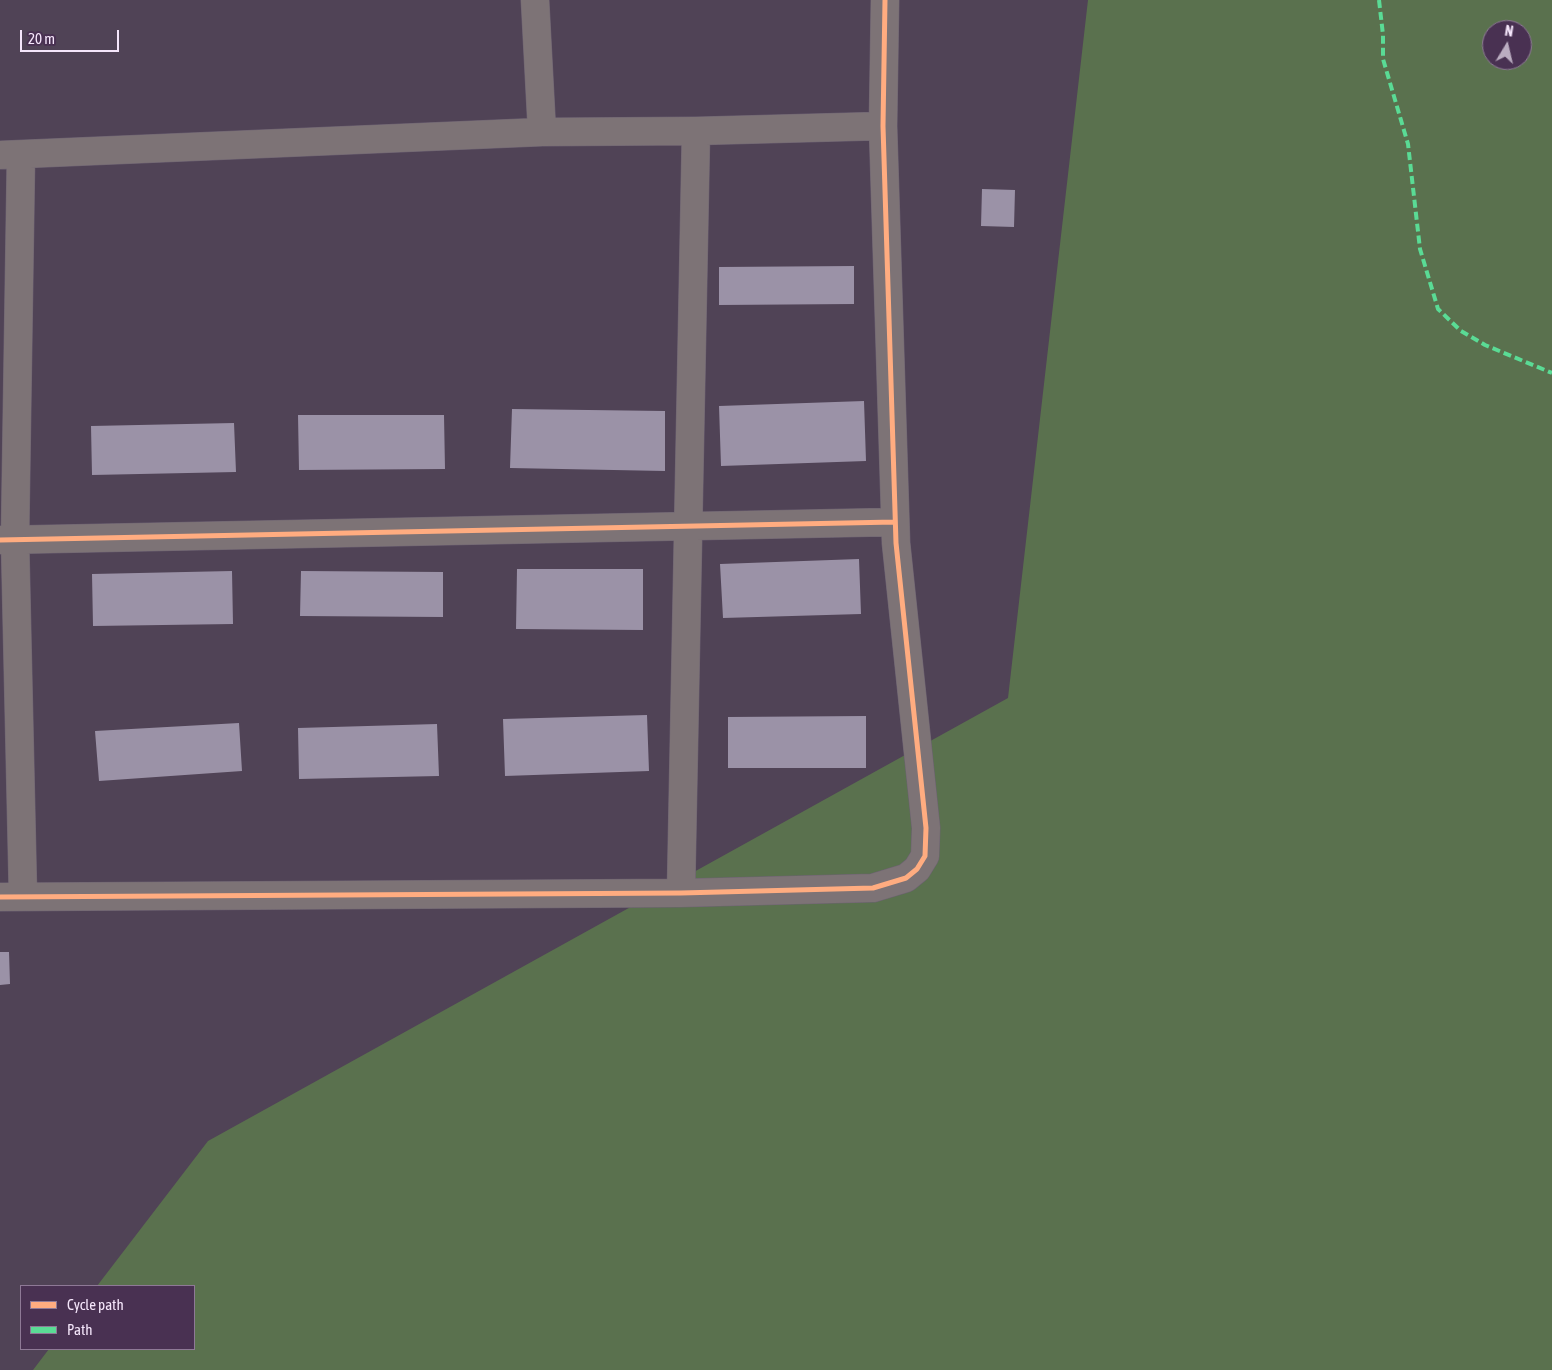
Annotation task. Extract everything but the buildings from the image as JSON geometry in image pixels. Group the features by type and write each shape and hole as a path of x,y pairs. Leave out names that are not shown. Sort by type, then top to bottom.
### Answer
{"street":[{"path":"535,0 542,132"},
{"path":"883,126 696,131 542,132 11,155 7,540 12,896 681,893 873,888 906,878 917,869 925,856 926,828 896,543 883,126 885,0"},
{"path":"681,893 696,131"},
{"path":"7,540 895,522"}],"green space":[{"path":"1088,0 1552,0 1552,1370 33,1370 48,1350 195,1350 195,1285 98,1285 208,1141 1008,698"}],"marked path":[{"path":"1379,0 1383,35 1383,59 1408,144 1420,249 1438,309 1461,331 1485,345 1552,373"}],"cycle path":[{"path":"0,897 681,893 873,888 906,878 917,869 925,856 926,828 896,543 883,126 885,0"},
{"path":"0,540 895,522"}]}
